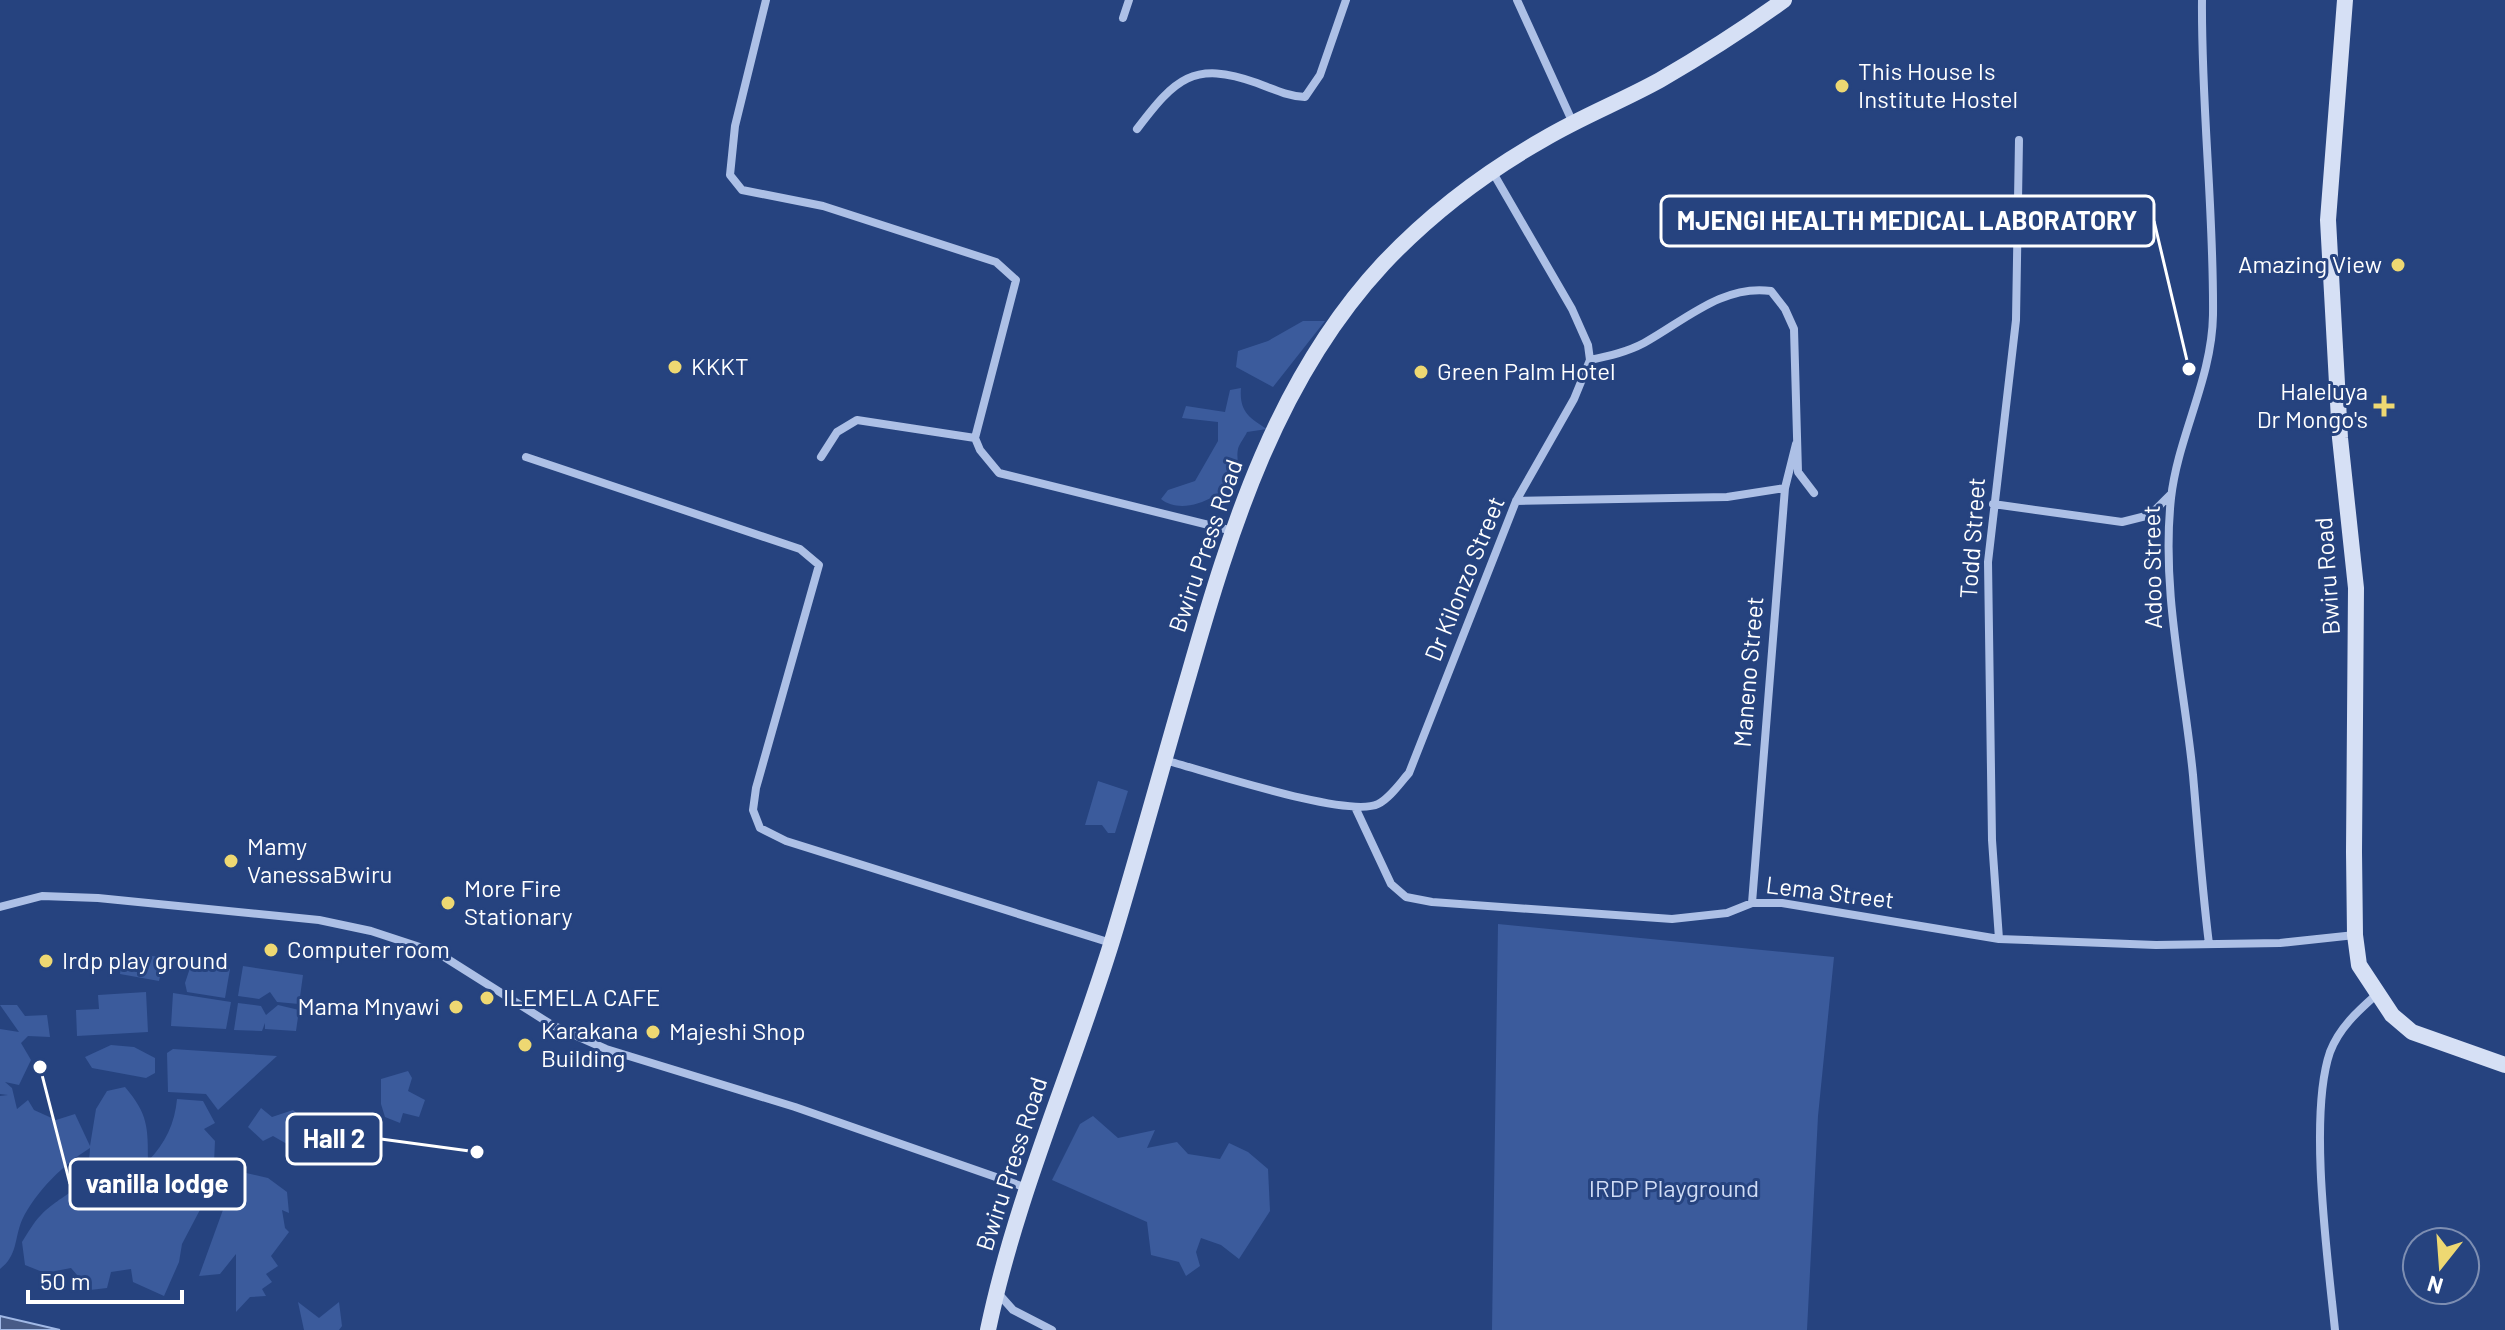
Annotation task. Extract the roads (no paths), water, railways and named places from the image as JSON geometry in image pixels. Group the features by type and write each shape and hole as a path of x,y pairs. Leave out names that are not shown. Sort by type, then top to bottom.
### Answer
{"street":[{"path":"766,0 735,126 730,175 742,190 823,206 996,262 1016,280 975,438 980,450 999,473 1233,531"},
{"path":"1123,18 1129,0"},
{"path":"1137,129 1162,95 1182,78 1204,72 1221,72 1290,96 1305,97 1320,75 1346,0"},
{"path":"1517,0 1574,123"},
{"name":"Bwiru Press Road","path":"988,1330 996,1291 1027,1188 1111,943 1233,531 1283,407 1334,325 1382,265 1441,208 1492,171 1728,40 1784,0"},
{"name":"Adoo Street","path":"2202,0 2213,318 2197,404 2171,495 2168,540 2174,634 2209,944"},
{"name":"Bwiru Road","path":"2345,0 2328,220 2340,438 2356,588 2355,935 2359,965 2376,995 2412,1032 2505,1065"},
{"name":"Todd Street","path":"1999,939 1989,733 1988,562 2016,320 2019,140"},
{"path":"1492,171 1572,309 1590,360 1622,354 1729,295 1752,288 1771,291 1785,309 1794,329 1798,472 1814,493"},
{"name":"Dr Kilonzo Street","path":"1355,807 1377,805 1409,773 1516,501 1574,399 1590,360"},
{"path":"821,457 837,432 857,420 975,438"},
{"name":"Maneno Street","path":"1752,903 1785,488 1796,444"},
{"path":"526,457 800,549 819,565 756,788 753,810 760,828 786,841 1111,943"},
{"path":"1516,501 1727,497 1785,488"},
{"path":"1993,504 2122,522 2150,515 2171,495"},
{"path":"1164,760 1325,803 1355,807"},
{"name":"Lema Street","path":"1355,807 1391,884 1406,897 1672,919 1727,913 1752,903 1820,907 1999,939 2209,944 2280,943 2355,935"},
{"path":"0,907 42,896 98,898 319,920 371,931 438,953 552,1025 606,1049 795,1107 1027,1188"},
{"path":"2335,1330 2321,1108 2325,1078 2337,1037 2353,1015 2376,995"},
{"path":"996,1291 1013,1310 1052,1330"}],"place":[{"name":"This House Is Institute Hostel","path":"1842,86"},
{"name":"Amazing View","path":"2398,265"},
{"name":"KKKT","path":"675,367"},
{"name":"MJENGI HEALTH MEDICAL LABORATORY","path":"2189,369"},
{"name":"Green Palm Hotel","path":"1421,372"},
{"name":"Haleluya Dr Mongo's","path":"2384,406"},
{"name":"Mamy VanessaBwiru","path":"231,861"},
{"name":"More Fire Stationary","path":"448,903"},
{"name":"Computer room","path":"271,950"},
{"name":"Irdp play ground","path":"46,961"},
{"name":"ILEMELA CAFE","path":"487,998"},
{"name":"Mama Mnyawi","path":"456,1007"},
{"name":"Majeshi Shop","path":"653,1032"},
{"name":"Karakana Building","path":"525,1045"},
{"name":"vanilla lodge","path":"40,1067"},
{"name":"Hall 2","path":"477,1152"}],"park label":[{"name":"IRDP Playground","path":"1674,1189"}]}
